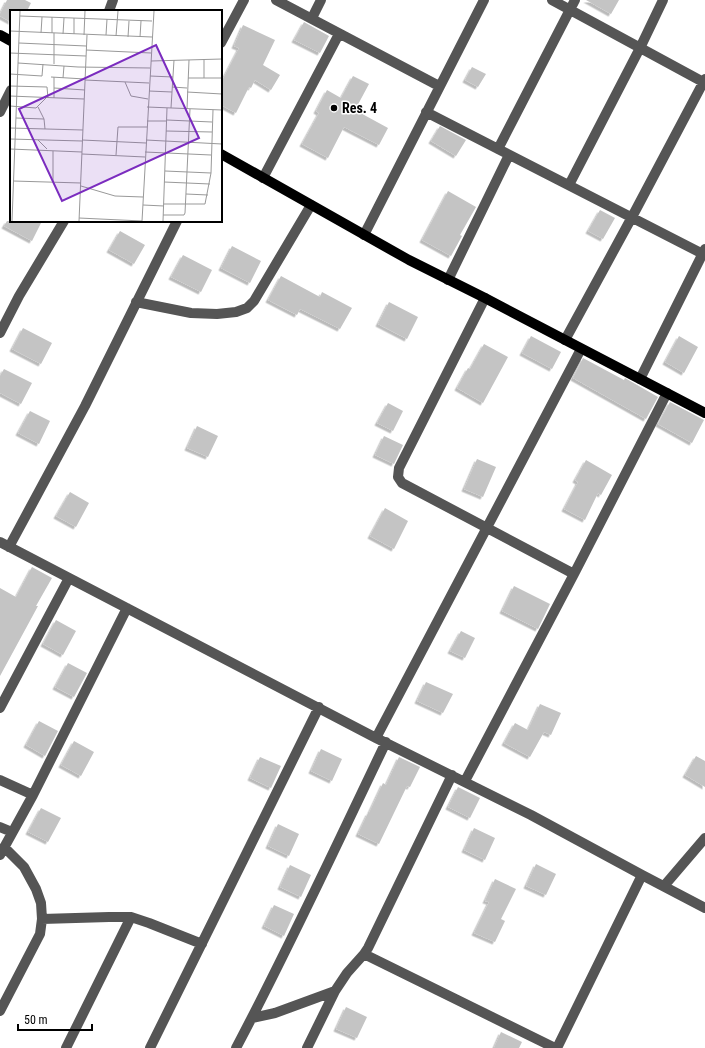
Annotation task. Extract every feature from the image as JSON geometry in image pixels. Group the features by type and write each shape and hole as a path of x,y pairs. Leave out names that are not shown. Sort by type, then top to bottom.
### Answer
{"main road":[{"path":"0,35 10,40"},
{"path":"222,155 409,260 705,413"}],"street":[{"path":"109,10 113,0"},
{"path":"222,40 244,0"},
{"path":"276,0 439,86"},
{"path":"312,18 321,0"},
{"path":"364,235 484,0"},
{"path":"552,0 704,81 565,340"},
{"path":"498,149 575,0"},
{"path":"568,185 640,48 663,0"},
{"path":"263,178 339,34"},
{"path":"0,112 10,92"},
{"path":"426,112 568,185 704,252 640,379"},
{"path":"448,280 509,155"},
{"path":"136,302 191,313 217,314 236,312 246,308 254,301 311,205"},
{"path":"0,332 19,296 64,222"},
{"path":"176,222 85,406 4,545 376,738 531,815 705,908"},
{"path":"485,298 399,468 398,477 402,483 574,574"},
{"path":"376,738 581,348"},
{"path":"465,781 667,394"},
{"path":"0,708 68,578"},
{"path":"0,1011 40,934 42,919 41,903 36,889 24,867 2,851 33,795 127,608"},
{"path":"150,1048 319,708"},
{"path":"236,1048 386,742"},
{"path":"307,1048 335,990 368,948 452,775"},
{"path":"0,780 33,795"},
{"path":"0,827 12,832"},
{"path":"664,886 705,838"},
{"path":"364,954 556,1048 642,875"},
{"path":"42,919 109,917 131,918 149,923 202,944"},
{"path":"66,1048 131,918"},
{"path":"252,1018 275,1013 335,990"}],"building":[{"path":"7,0 25,0 31,3 28,10 10,10 10,21 0,16"},
{"path":"586,0 619,0 611,14"},
{"path":"304,22 329,36 320,53 294,40"},
{"path":"243,25 275,40 263,65 280,75 271,90 255,80 251,88 249,87 236,113 222,106 222,78 239,48 234,46"},
{"path":"472,67 486,74 478,87 465,80"},
{"path":"353,76 369,84 355,110 388,128 379,145 344,127 328,158 302,144 319,113 316,111 327,90 341,98"},
{"path":"440,126 466,140 456,156 431,141"},
{"path":"448,191 476,207 460,235 462,236 451,256 422,240"},
{"path":"600,210 615,218 603,239 588,231"},
{"path":"7,221 42,222 32,241 4,226"},
{"path":"120,231 145,245 134,264 109,250"},
{"path":"232,246 261,261 250,283 221,268"},
{"path":"183,255 212,270 201,292 171,277"},
{"path":"281,276 320,297 322,292 352,308 340,329 300,309 297,315 268,300"},
{"path":"389,302 418,317 407,339 378,324"},
{"path":"23,328 52,343 41,364 12,349"},
{"path":"531,336 561,352 552,369 522,353"},
{"path":"679,336 698,347 684,373 665,362"},
{"path":"484,344 508,357 483,403 457,388"},
{"path":"583,358 624,380 625,378 658,397 646,419 573,378"},
{"path":"4,369 32,383 21,404 0,393 0,376"},
{"path":"670,402 704,420 692,443 658,424"},
{"path":"388,403 403,411 393,431 377,423"},
{"path":"30,411 50,421 39,444 18,433"},
{"path":"197,426 218,436 208,457 187,448"},
{"path":"384,436 403,445 394,464 375,455"},
{"path":"477,459 496,467 483,497 464,489"},
{"path":"586,460 612,475 601,495 598,493 585,520 564,509 578,482 575,480"},
{"path":"70,492 89,503 76,527 56,516"},
{"path":"385,508 408,521 394,549 370,536"},
{"path":"32,567 52,578 0,676 0,588 16,597"},
{"path":"514,586 550,604 538,629 502,611"},
{"path":"56,620 76,631 63,655 43,644"},
{"path":"461,631 475,638 465,658 450,651"},
{"path":"68,663 87,673 74,697 55,687"},
{"path":"426,682 453,694 443,713 417,701"},
{"path":"540,704 561,713 551,735 544,732 530,757 504,743 515,723 528,730"},
{"path":"39,721 58,731 45,756 26,745"},
{"path":"74,741 94,752 81,776 61,765"},
{"path":"321,749 342,759 332,781 311,771"},
{"path":"696,756 705,761 705,787 685,775"},
{"path":"260,757 281,766 271,788 250,778"},
{"path":"399,757 420,767 410,787 407,786 379,844 358,834 383,783 386,785"},
{"path":"458,787 480,798 470,818 448,807"},
{"path":"41,808 61,818 48,842 28,832"},
{"path":"278,824 299,834 289,856 268,846"},
{"path":"474,828 495,838 485,860 464,850"},
{"path":"536,864 556,874 546,895 526,886"},
{"path":"290,865 311,875 301,897 280,887"},
{"path":"495,879 516,889 501,919 505,921 495,942 474,933 489,902 485,901"},
{"path":"274,905 294,914 284,936 264,926"},
{"path":"346,1007 367,1017 357,1038 336,1029"},
{"path":"501,1032 522,1042 519,1048 494,1048"}],"place":[{"name":"Res. 4","path":"334,108"}]}
